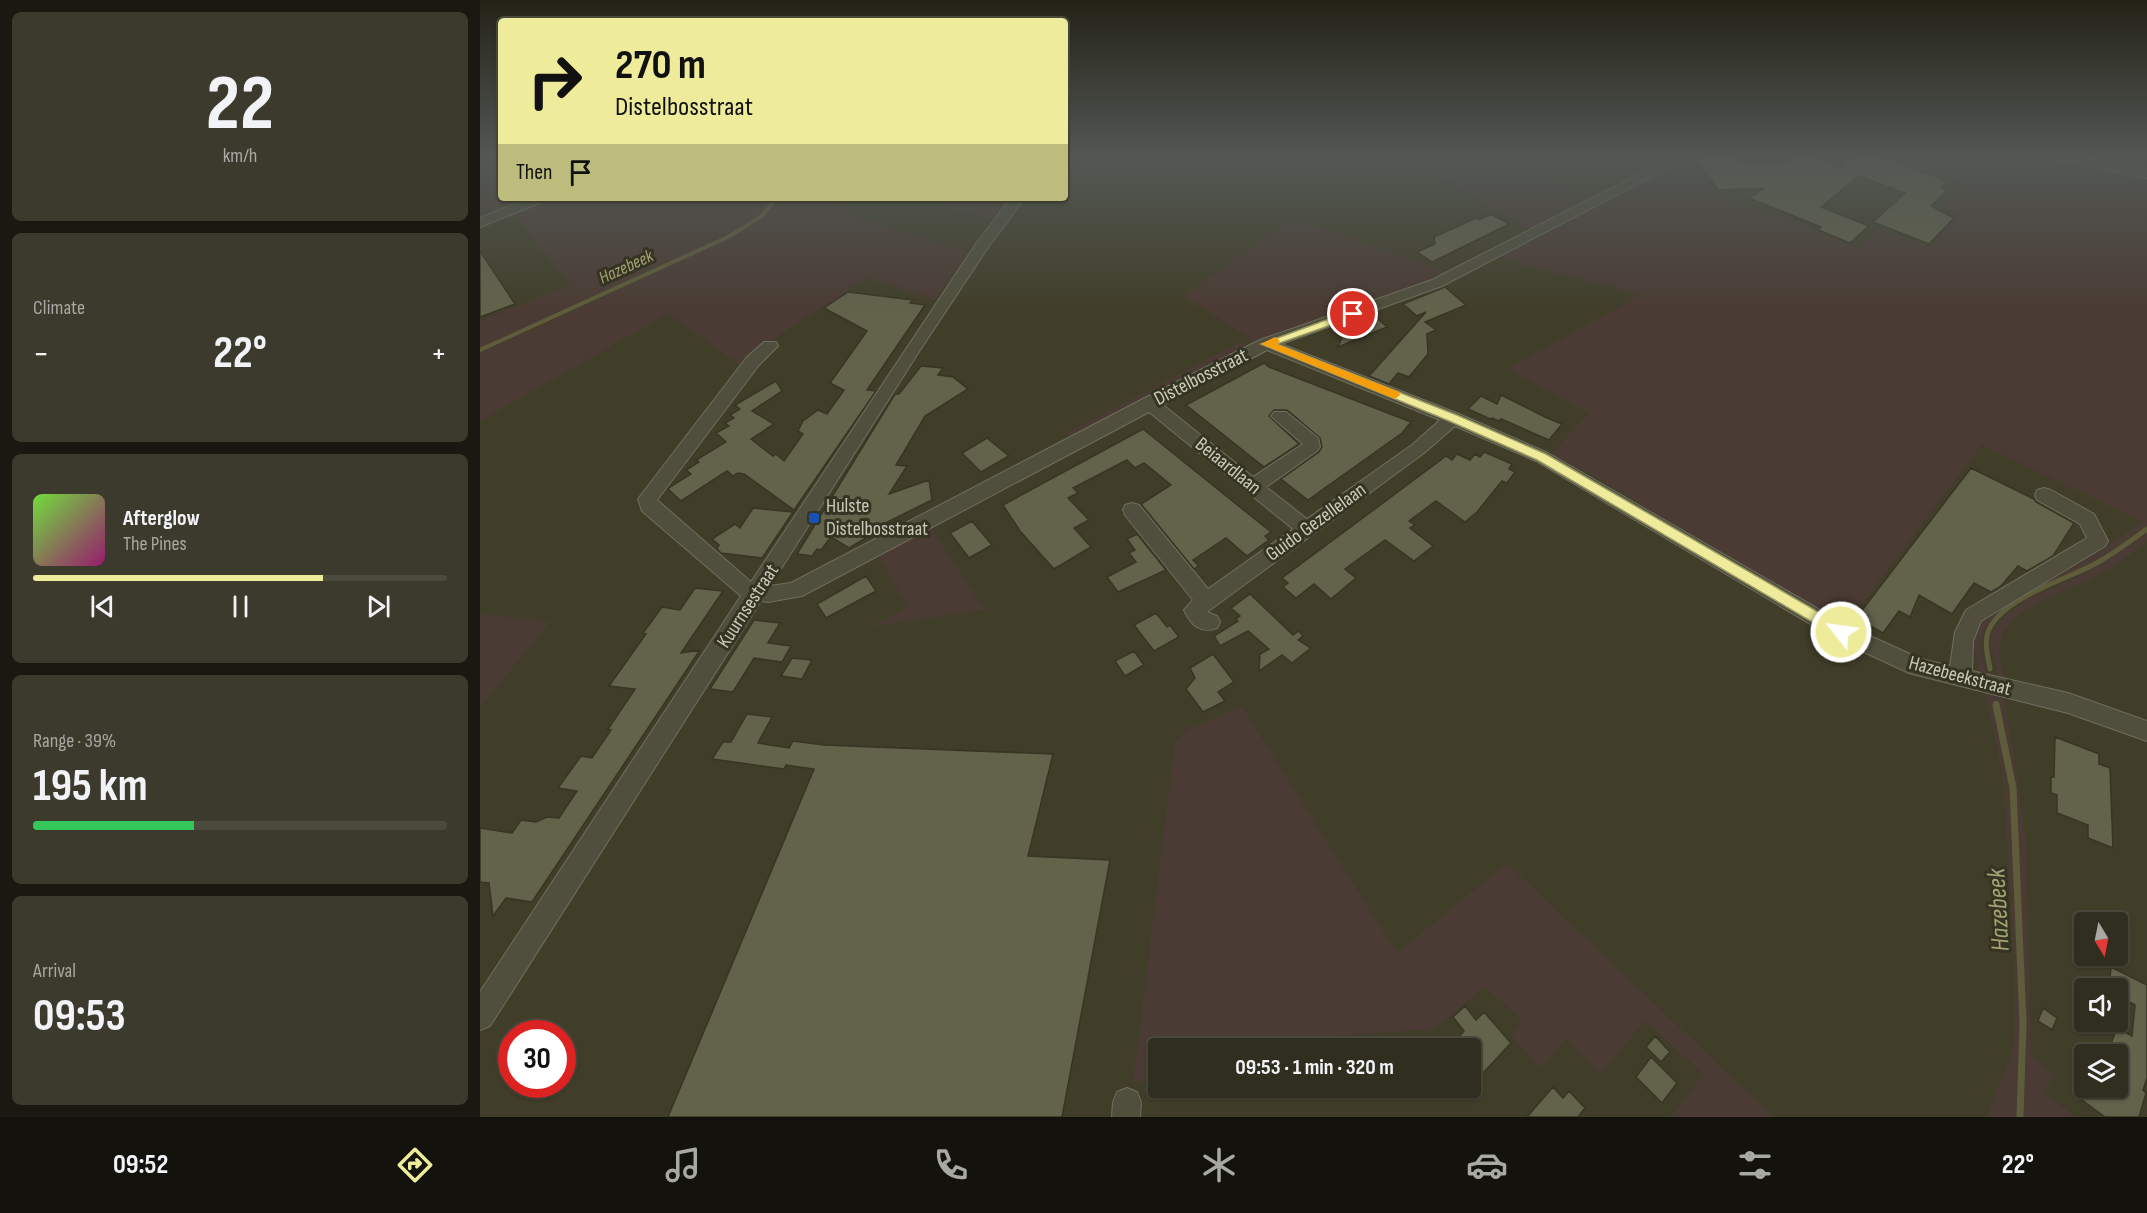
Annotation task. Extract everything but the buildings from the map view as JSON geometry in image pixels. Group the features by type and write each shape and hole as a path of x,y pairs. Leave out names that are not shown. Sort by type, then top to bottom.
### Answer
{"street":[{"path":"480,223 516,208"},
{"name":"Kuurnsestraat","path":"480,1016 981,248 1011,208"},
{"name":"Distelbosstraat","path":"758,592 775,593 795,590 1149,403 1266,344 1437,283 1583,208"},
{"name":"Hazebeekstraat","path":"1266,344 1453,418 1542,457 1841,632 1917,667 2068,703 2147,731"},
{"path":"758,592 746,590 649,506 647,499 753,361 770,346"},
{"name":"Beiaardlaan","path":"1149,403 1306,530"},
{"path":"1253,486 1311,447 1312,442 1280,416"},
{"name":"Guido Gezellelaan","path":"1206,601 1418,449 1453,418"},
{"path":"1962,678 1958,663 1964,634 1979,610 1994,605 2098,541 2087,519 2044,495"},
{"path":"1132,510 1206,601 1194,610 1202,621 1210,622"}],"shaded area":[{"path":"480,208 509,208 480,220"},
{"path":"523,208 765,208 762,213 727,235 480,348 480,321 570,285 513,213"},
{"path":"772,208 833,208 968,253 935,300 868,278 761,347 741,366 668,314 480,421 480,353 731,238 767,214"},
{"path":"953,208 1002,208 993,219"},
{"path":"1493,208 1581,208 1533,232"},
{"path":"1590,208 1750,208 1770,216 1775,213 1857,248 1878,228 1929,247 1959,214 1944,208 2147,208 2147,526 2115,549 2081,569 2028,594 1993,619 1985,629 1982,640 1987,674 1979,672 1973,643 1978,623 2004,602 2086,559 2143,522 1982,445 1845,626 1592,475 1551,454 1589,413 1507,369 1640,295 1496,257"},
{"path":"1292,218 1451,273 1341,316 1256,342 1183,296"},
{"path":"1241,342 1248,347 1073,438 1066,433"},
{"path":"928,523 986,612 982,610 870,627 908,607 875,551"},
{"path":"2147,533 2147,542 2114,566 2038,603 2013,621 2004,632 2000,646 2004,677 1997,676 1990,643 1991,633 2006,615 2026,599 2077,577 2114,556"},
{"path":"480,614 550,622 480,708"},
{"path":"1984,693 2005,698 2026,839 2031,1055 2054,1075 2044,1093 2077,1117 1986,1117 2014,1048 2015,962 2002,770"},
{"path":"1242,706 1397,953 1507,863 1774,1117 1671,1117 1703,1074 1645,1021 1601,1074 1566,1039 1541,1068 1511,1037 1522,1020 1485,987 1434,1029 1305,1038 1148,1038 1148,1080 1133,1083 1175,741 1186,730"}],"waterway":[{"name":"Hazebeek","path":"480,350 728,237 762,216 768,208"},
{"name":"Hazebeek","path":"1990,669 1986,646 1988,632 2005,610 2034,592 2100,561 2147,529"},
{"name":"Hazebeek","path":"1996,705 2013,788 2023,1023 2020,1117"}],"slow traffic":[{"path":"1275,341 1266,344 1395,395"}],"place":[{"name":"Hulste Distelbosstraat","path":"814,518"}],"route":[{"path":"1353,314 1266,344 1453,418 1542,457 1841,632"}]}
